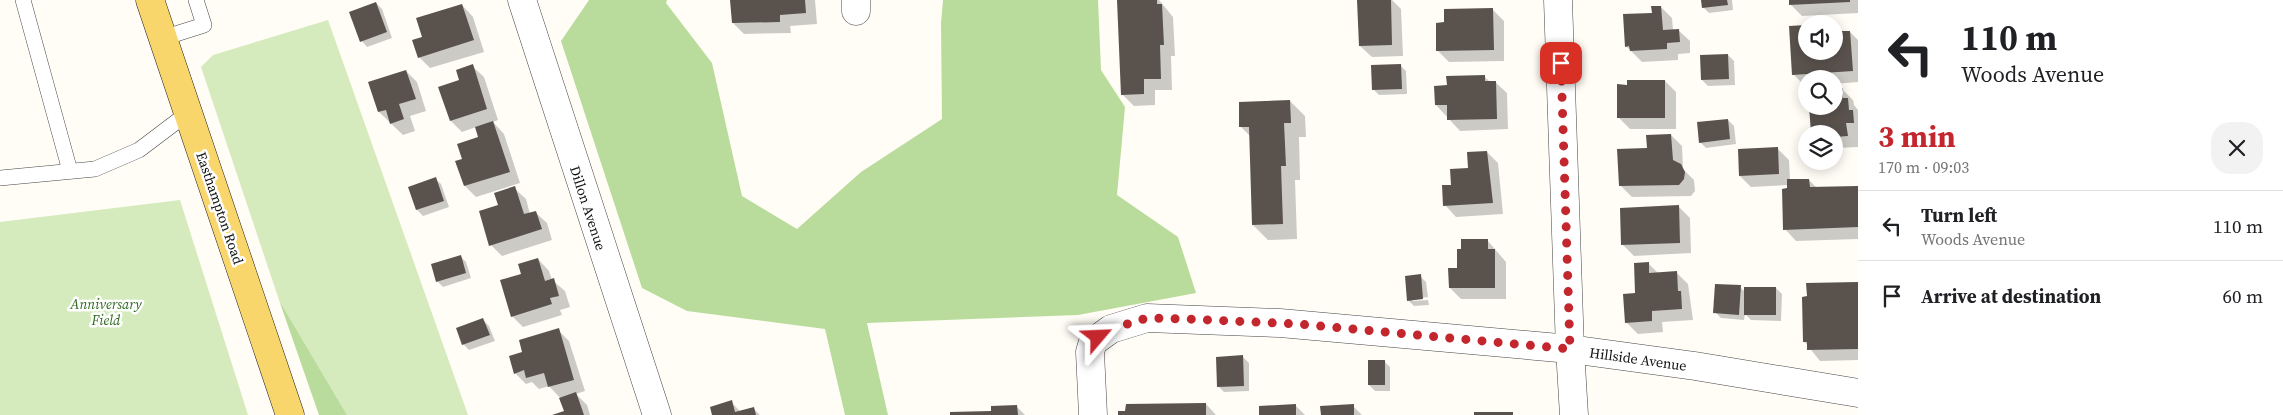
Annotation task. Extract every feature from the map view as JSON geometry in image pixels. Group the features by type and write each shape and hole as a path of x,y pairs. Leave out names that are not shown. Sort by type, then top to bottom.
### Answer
{"main road":[{"name":"Easthampton Road","path":"150,0 290,415"}],"street":[{"name":"Dillon Avenue","path":"522,0 657,415"},
{"path":"1558,0 1574,415"},
{"name":"Hillside Avenue","path":"1093,415 1090,352 1093,342 1111,329 1147,318 1298,324 1570,349 1695,366 1858,393"}],"lane":[{"path":"23,0 70,171"},
{"path":"163,38 204,25 196,0"},
{"path":"0,178 95,169 139,150 188,113"}],"green space":[{"path":"589,0 667,0 666,3 712,63 742,196 797,229 861,172 942,119 941,23 943,0 1098,0 1101,70 1125,107 1117,195 1178,237 1196,293 1078,315 867,323 888,415 845,415 825,329 687,311 642,288 561,41"},
{"path":"328,20 468,415 347,415 279,300 201,67 213,55"},
{"name":"Anniversary Field","path":"180,200 248,415 0,415 0,222"},
{"path":"279,300 347,415 319,415"}],"building":[{"path":"730,0 805,0 806,13 780,15 780,22 732,23"},
{"path":"1117,0 1157,0 1157,4 1162,4 1164,45 1160,45 1161,79 1144,79 1144,94 1121,95"},
{"path":"1357,0 1391,0 1392,45 1359,46"},
{"path":"1701,0 1727,0 1728,5 1702,8"},
{"path":"1789,0 1850,0 1850,2 1789,5"},
{"path":"376,2 387,32 360,42 349,12"},
{"path":"462,4 474,40 418,58 412,40 422,37 416,18"},
{"path":"1651,6 1661,6 1663,30 1679,29 1680,42 1667,43 1667,49 1630,51 1629,46 1625,47 1623,14 1652,13"},
{"path":"1493,8 1494,50 1436,51 1436,23 1444,22 1444,9"},
{"path":"1798,25 1798,60 1843,60 1843,31 1850,31 1853,71 1798,70 1798,75 1792,75 1789,26"},
{"path":"1728,54 1729,79 1701,80 1700,55"},
{"path":"473,64 487,109 450,121 438,87 459,80 456,70"},
{"path":"1401,64 1402,89 1372,90 1371,65"},
{"path":"406,70 416,99 399,104 404,119 390,124 386,110 378,112 368,82"},
{"path":"1485,75 1485,81 1496,81 1497,119 1447,120 1447,105 1435,105 1434,86 1447,85 1446,76"},
{"path":"1627,80 1665,80 1665,118 1617,118 1617,84 1627,85"},
{"path":"1843,98 1848,98 1849,110 1853,110 1854,123 1846,123 1848,136 1843,136 1843,125 1810,125 1810,115 1843,115"},
{"path":"1290,100 1291,123 1284,123 1286,166 1281,166 1283,224 1252,225 1249,127 1239,127 1239,102"},
{"path":"1728,119 1730,139 1699,143 1697,122"},
{"path":"493,121 510,172 464,186 455,161 462,159 457,144 478,137 475,127"},
{"path":"1671,134 1673,160 1681,164 1685,172 1684,179 1679,185 1619,186 1617,149 1647,148 1646,135"},
{"path":"1778,147 1779,174 1739,176 1738,149"},
{"path":"1487,151 1493,203 1443,206 1442,185 1451,185 1450,169 1468,168 1467,152"},
{"path":"436,177 444,201 416,210 408,187"},
{"path":"1787,179 1809,179 1810,187 1858,186 1858,227 1783,230 1782,189 1787,188"},
{"path":"515,186 524,214 536,211 542,229 489,246 479,211 498,205 494,193"},
{"path":"1679,205 1680,243 1621,245 1620,208"},
{"path":"1461,239 1488,239 1488,249 1495,249 1495,288 1449,288 1448,268 1457,268 1457,249 1461,249"},
{"path":"461,255 466,273 436,282 431,264"},
{"path":"538,258 545,281 554,278 559,296 550,298 552,304 511,317 500,280 521,274 518,264"},
{"path":"1649,262 1649,273 1677,271 1678,291 1681,291 1682,309 1652,311 1652,321 1625,323 1623,294 1635,293 1634,263"},
{"path":"1421,274 1423,299 1407,301 1405,276"},
{"path":"1858,282 1858,349 1807,350 1807,342 1803,342 1802,297 1807,296 1806,283"},
{"path":"1715,284 1741,285 1739,315 1713,313"},
{"path":"1744,287 1776,287 1776,315 1744,315"},
{"path":"483,318 490,335 462,345 456,328"},
{"path":"559,328 574,380 548,387 544,373 526,378 524,370 514,374 509,356 522,352 519,340"},
{"path":"1243,355 1244,386 1217,387 1216,357"},
{"path":"1368,360 1385,360 1385,385 1368,385"},
{"path":"576,392 584,415 552,415 564,411 559,398"},
{"path":"732,400 735,412 754,407 756,415 712,415 710,407"},
{"path":"1206,403 1206,415 1118,415 1118,411 1125,411 1126,404"},
{"path":"1296,404 1296,415 1259,415 1259,406"},
{"path":"1354,404 1354,415 1321,415 1320,406"},
{"path":"1017,405 1018,415 950,415 950,412 991,411 991,406"},
{"path":"1474,412 1513,412 1513,415 1474,415"}],"route":[{"path":"1098,337 1111,329 1147,318 1187,319 1298,324 1570,349 1561,63"}]}
